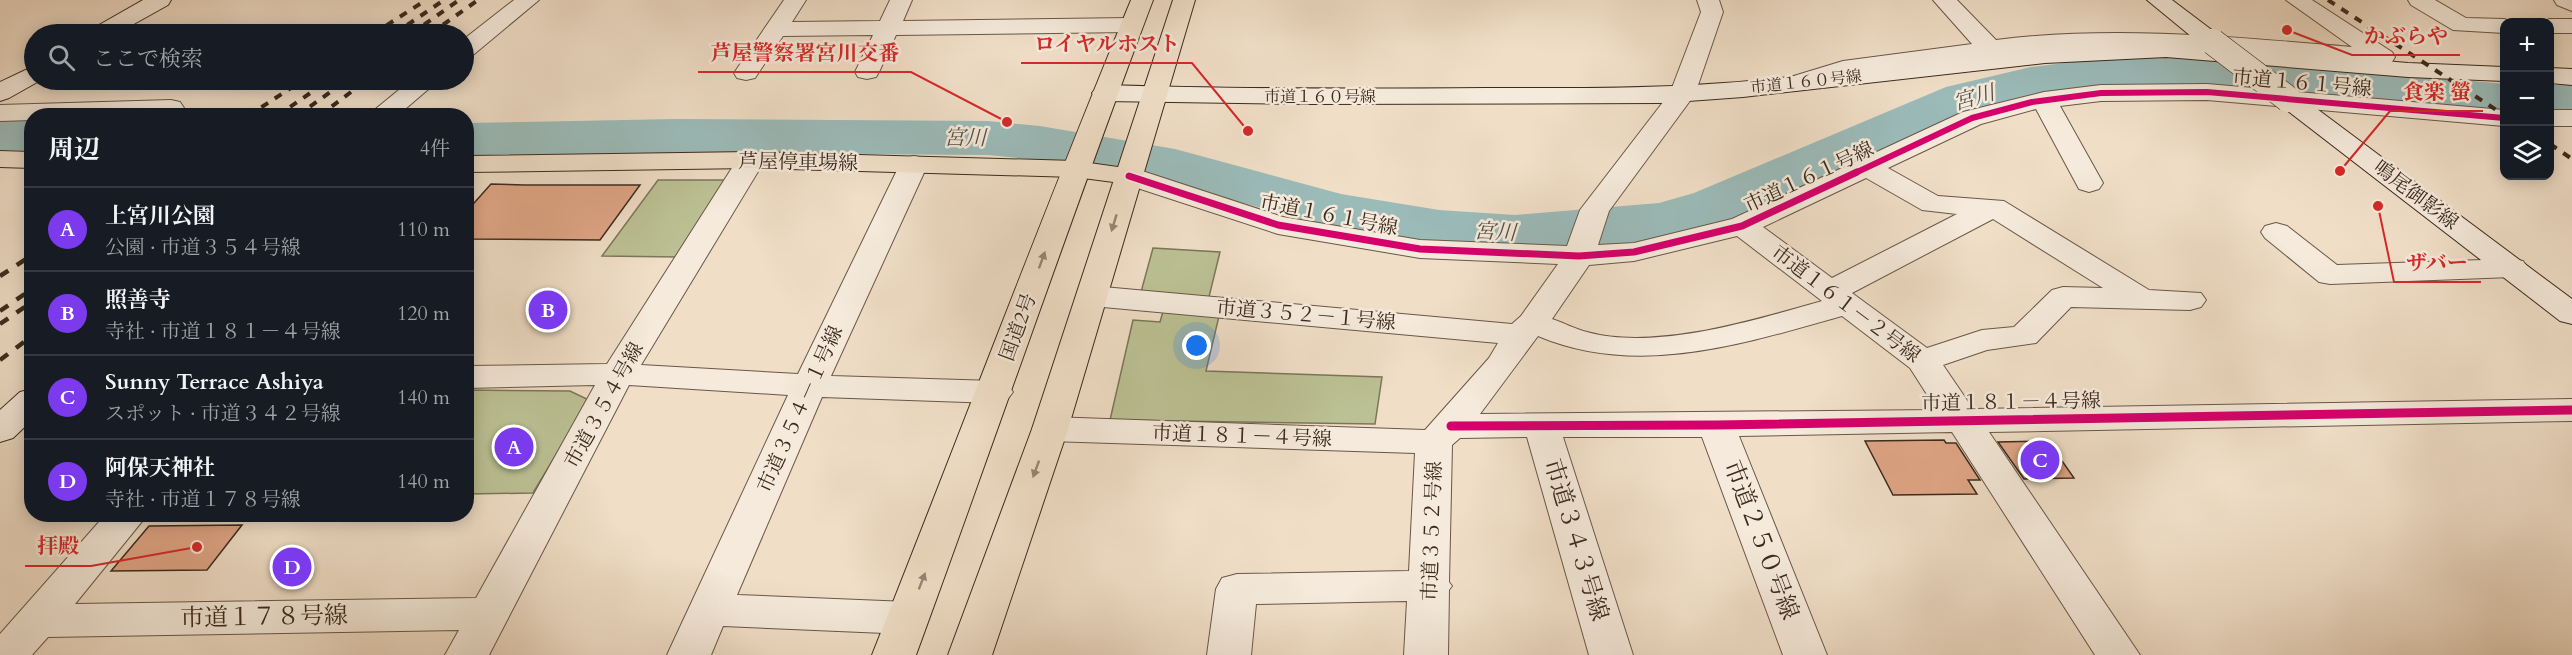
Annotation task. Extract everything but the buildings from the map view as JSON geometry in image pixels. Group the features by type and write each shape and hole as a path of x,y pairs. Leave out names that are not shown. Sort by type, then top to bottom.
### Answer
{"main road":[{"name":"国道2号","path":"901,636 995,392 1081,155 1142,0"},
{"path":"970,655 1050,429 1184,0"},
{"name":"芦屋停車場線","path":"474,164 751,160 914,164 1081,155 1133,164"},
{"path":"0,159 24,159"}],"street":[{"path":"118,24 160,0"},
{"path":"474,42 528,0"},
{"path":"746,73 795,0"},
{"path":"867,72 901,0"},
{"path":"1443,434 1502,364 1527,329 1582,249 1595,210 1682,94 1712,12 1708,0"},
{"path":"1944,0 1990,48"},
{"path":"2158,0 2213,42"},
{"path":"1796,83 1844,68 2046,41 2152,39 2383,57 2297,0"},
{"path":"2419,0 2461,25 2500,26"},
{"path":"2565,0 2572,4"},
{"path":"776,29 1130,26"},
{"path":"2554,26 2572,26"},
{"name":"鳴尾御影線","path":"2213,42 2572,314"},
{"name":"市道１６０号線","path":"1105,93 1388,97 1682,94 2047,56 2127,50 2166,50 2408,70 2500,74"},
{"path":"2554,76 2572,77"},
{"path":"0,93 24,79"},
{"path":"390,108 413,90"},
{"name":"市道１６１号線","path":"1133,164 1278,225 1420,249 1582,249 1634,252 1742,226 1972,118 2044,100 2101,93 2151,91 2288,99 2500,118"},
{"path":"2044,100 2089,183"},
{"path":"0,113 24,112"},
{"name":"市道３５４号線","path":"467,655 618,374 751,160"},
{"name":"市道３５４－１号線","path":"689,655 914,164"},
{"path":"1868,168 1932,204 1994,207 2142,299"},
{"name":"市道３５２－１号線","path":"1092,296 1527,329 1588,342 1644,348 1696,343 1838,298 1994,207"},
{"name":"市道１６１－２号線","path":"1742,226 1923,361 1964,418 2118,655"},
{"path":"2277,232 2331,275 2512,268"},
{"path":"1923,361 1982,340 2024,336 2062,297 2190,300"},
{"path":"474,376 618,374 811,386 995,392"},
{"path":"0,430 24,408"},
{"name":"市道１８１－４号線","path":"1050,429 1443,434 1541,425 1716,425 1964,418 2572,410"},
{"name":"市道３４３号線","path":"1541,425 1611,655"},
{"name":"市道２５０号線","path":"1716,425 1805,655"},
{"name":"市道３５２号線","path":"1426,655 1443,434"},
{"path":"8,655 122,522"},
{"path":"1229,655 1237,589 1431,586"},
{"path":"710,610 901,636"},
{"name":"市道１７８号線","path":"37,621 490,614"}],"green space":[{"path":"658,180 730,180 679,257 602,256"},
{"path":"1153,248 1220,252 1209,297 1141,292"},
{"path":"1164,308 1220,312 1206,371 1382,377 1375,424 1110,420 1133,320 1160,322"},
{"path":"474,390 570,391 589,400 533,493 474,494"}],"waterway":[{"name":"宮川","path":"474,140 677,136 988,138 1040,143 1175,166 1336,211 1439,229 1515,234 1662,221 1716,206 1965,98 2031,83 2120,72 2243,75 2500,100"},
{"name":"宮川","path":"2554,101 2572,101"},
{"name":"宮川","path":"0,133 24,134"}],"railway":[{"path":"389,24 426,0"},
{"path":"409,24 444,0"},
{"path":"425,24 459,0"},
{"path":"444,24 478,0"},
{"path":"2328,0 2500,112"},
{"path":"260,108 288,90"},
{"path":"289,108 315,90"},
{"path":"308,108 333,90"},
{"path":"330,108 354,90"},
{"path":"2554,147 2572,159"},
{"path":"0,276 24,260"},
{"path":"0,311 24,294"},
{"path":"0,324 24,308"},
{"path":"0,360 24,342"}],"cycle path":[{"path":"1129,176 1278,225 1420,249 1579,256 1634,252 1742,226 1972,118 2032,102 2101,93 2207,92 2500,118"},
{"path":"1451,426 1716,425 2572,410"}],"place":[{"name":"かぶらや","path":"2287,30"},
{"name":"芦屋警察署宮川交番","path":"1007,122"},
{"name":"ロイヤルホスト","path":"1248,131"},
{"name":"食楽 螢","path":"2340,171"},
{"name":"ザバー","path":"2378,206"},
{"name":"照善寺","path":"548,310"},
{"name":"上宮川公園","path":"514,447"},
{"name":"Sunny Terrace Ashiya","path":"2040,460"},
{"name":"拝殿","path":"197,547"},
{"name":"阿保天神社","path":"292,567"}]}
